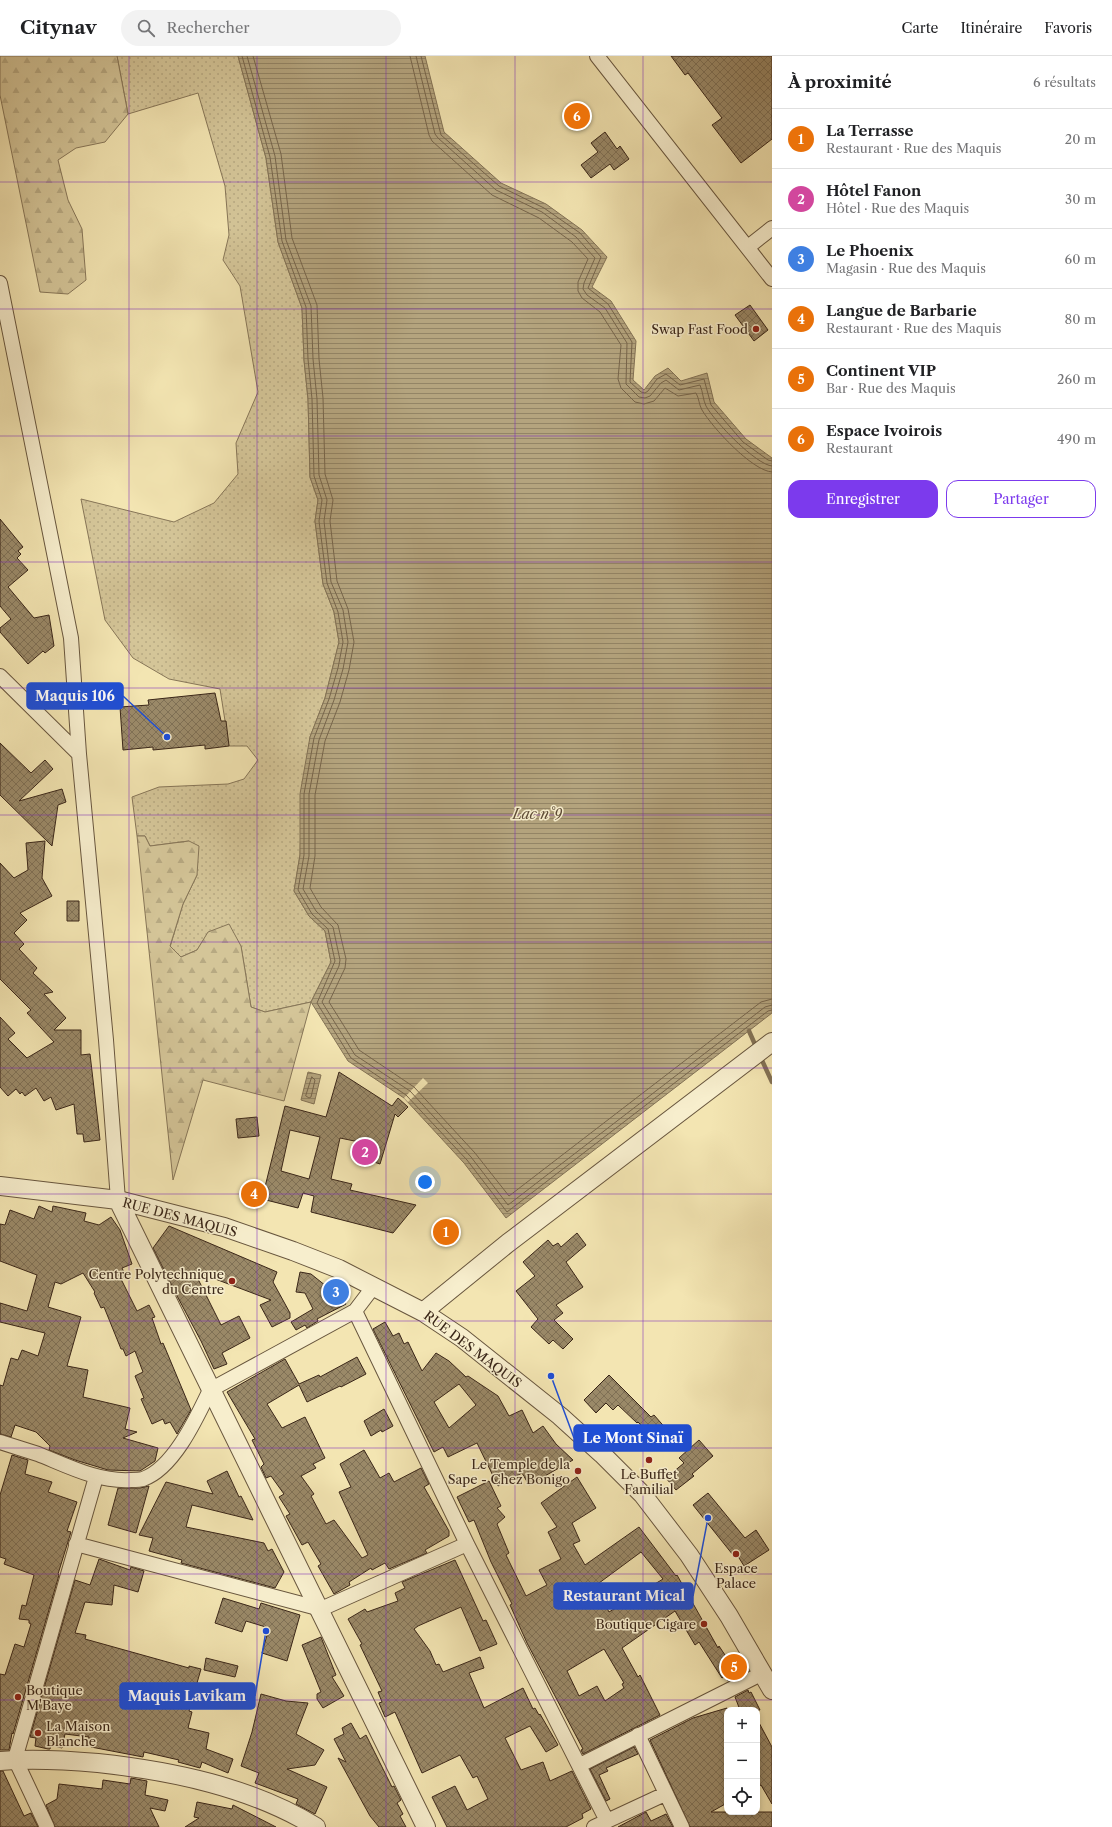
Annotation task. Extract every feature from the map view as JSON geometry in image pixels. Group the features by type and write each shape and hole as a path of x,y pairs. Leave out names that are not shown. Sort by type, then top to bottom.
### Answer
{"street":[{"path":"597,56 772,279"},
{"path":"748,247 772,228"},
{"path":"0,283 71,638 79,754 106,1040 118,1200 426,1827"},
{"path":"0,676 79,754"},
{"path":"423,1312 508,1243 772,1042"},
{"name":"RUE DES MAQUIS","path":"0,1186 118,1200 224,1227 339,1269 423,1312 462,1338 560,1416 602,1454 643,1495 689,1555 729,1616 772,1690"},
{"path":"0,1442 96,1477 119,1481 143,1479 161,1468 182,1440 210,1390 355,1312 374,1286"},
{"path":"355,1312 467,1544 607,1821"},
{"path":"47,1827 8,1760 96,1477"},
{"path":"76,1544 320,1609 467,1544"},
{"path":"580,1765 763,1673"},
{"path":"638,1735 682,1827"},
{"path":"8,1760 68,1760 146,1768 199,1780 250,1796 305,1820 316,1827"},
{"path":"594,1827 665,1794"}],"green space":[{"path":"0,56 117,56 128,114 105,142 76,148 58,160 68,200 82,229 86,280 68,294 40,292 0,95"},
{"path":"117,56 238,56 266,158 278,242 302,308 304,360 308,399 310,477 318,500 315,521 323,584 334,612 339,642 325,698 310,737 301,825 300,855 294,891 309,916 325,931 331,962 311,1002 265,1012 251,1007 241,946 209,932 197,950 181,957 170,947 183,904 197,875 189,841 150,846 145,836 137,836 132,797 159,787 228,784 244,779 258,760 247,746 229,746 220,689 169,679 133,658 105,620 81,499 174,522 214,503 238,474 236,443 258,392 240,286 223,260 229,235 225,186 198,93 128,114"},
{"path":"137,836 145,836 150,846 189,841 199,846 197,875 183,904 170,946 181,957 197,950 208,932 229,924 241,946 251,1007 265,1012 311,1002 284,1101 203,1080 173,1180"}],"water":[{"name":"Lac n°9","path":"238,56 425,56 444,132 501,183 546,204 582,230 607,257 592,287 611,301 636,341 633,380 644,390 655,376 668,368 681,381 707,373 714,402 746,439 772,458 772,1013 506,1218 464,1163 404,1098 348,1061 311,1002 331,962 325,931 309,916 294,891 300,855 300,794 310,737 325,698 339,642 334,612 323,584 315,521 318,500 310,477 308,399 304,360 302,308 278,242 266,158"},
{"path":"308,1072 321,1075 314,1104 301,1100"}],"pier":[{"path":"423,1078 428,1083 408,1102 404,1098"}],"building":[{"path":"671,56 772,56 772,139 741,163 712,125 722,118 688,73 685,75"},
{"path":"605,132 617,149 620,146 629,159 614,170 610,164 591,178 581,165 598,152 591,143"},
{"path":"750,305 768,330 754,341 735,315"},
{"path":"0,519 23,547 18,551 21,554 17,558 28,570 8,587 34,618 49,615 54,646 45,653 43,651 28,664 0,632 0,628 11,619 0,606"},
{"path":"215,693 221,721 226,721 229,746 205,749 205,745 153,750 153,747 123,750 120,707 149,705 148,700"},
{"path":"0,743 31,773 45,760 53,769 19,801 62,789 66,802 58,805 52,846 0,795"},
{"path":"45,841 42,878 52,896 20,913 27,920 14,933 24,944 19,949 37,968 33,973 53,992 44,994 66,1018 54,1030 81,1030 81,1055 90,1054 100,1140 84,1142 83,1134 77,1134 74,1104 56,1110 51,1097 44,1101 36,1088 25,1096 22,1092 20,1094 16,1089 8,1096 0,1087 0,1017 15,1033 8,1039 27,1058 54,1042 27,1013 31,1010 0,979 0,863 14,878 28,870 26,843"},
{"path":"67,901 79,901 79,921 67,921"},
{"path":"339,1072 392,1106 398,1098 408,1107 398,1117 395,1114 380,1164 365,1159 369,1144 340,1138 331,1179 352,1184 350,1190 416,1205 393,1233 311,1212 314,1196 303,1193 298,1208 262,1199 285,1106 326,1117","holes":["290,1130 320,1137 309,1179 281,1171"]},
{"path":"257,1117 259,1136 238,1138 236,1119"},
{"path":"39,1206 52,1212 53,1206 86,1213 84,1221 99,1225 111,1217 120,1230 132,1264 122,1268 126,1277 121,1279 137,1311 149,1305 155,1317 152,1318 161,1344 163,1343 191,1410 177,1434 170,1422 165,1424 163,1419 152,1424 141,1399 144,1398 135,1376 143,1372 135,1351 126,1356 123,1349 121,1349 104,1307 101,1308 94,1293 95,1292 83,1273 61,1284 55,1282 48,1307 81,1317 67,1366 88,1370 83,1397 130,1408 125,1429 137,1432 123,1438 158,1448 155,1461 140,1471 108,1470 75,1460 49,1450 50,1446 36,1432 15,1425 11,1437 0,1434 0,1385 3,1386 11,1358 18,1360 22,1350 38,1356 45,1333 0,1322 0,1303 27,1311 37,1275 0,1261 0,1224 5,1225 10,1210 34,1219"},
{"name":"Centre Polytechnique du Centre","path":"169,1226 277,1272 273,1282 290,1313 290,1318 272,1327 260,1305 271,1300 194,1271 221,1325 239,1316 250,1338 222,1353 227,1364 214,1369 153,1248"},
{"path":"577,1233 586,1245 566,1262 583,1287 556,1305 563,1313 554,1320 573,1339 563,1349 553,1340 549,1344 531,1327 538,1319 516,1291 535,1276 523,1262 548,1240 553,1246 558,1243 561,1247"},
{"path":"300,1272 311,1274 326,1286 331,1283 346,1304 317,1319 318,1321 307,1328 305,1325 296,1330 291,1322 313,1309 305,1293 296,1292"},
{"path":"385,1322 393,1336 399,1333 404,1344 408,1342 422,1371 436,1353 449,1361 466,1377 468,1376 498,1396 509,1416 522,1410 533,1433 543,1426 556,1444 573,1460 529,1485 522,1473 498,1486 477,1443 448,1457 443,1447 434,1452 373,1329","holes":["459,1384 476,1405 449,1428 434,1402"]},
{"path":"357,1357 366,1374 307,1402 299,1385 267,1404 282,1428 305,1417 325,1458 313,1464 316,1468 301,1476 314,1494 311,1496 326,1524 334,1520 362,1558 368,1555 339,1492 351,1487 340,1464 364,1450 380,1478 389,1473 394,1482 421,1468 429,1484 424,1487 449,1531 449,1536 425,1550 427,1553 389,1569 385,1563 372,1570 371,1568 349,1582 350,1585 334,1594 318,1566 321,1564 308,1542 302,1545 286,1516 290,1514 279,1497 284,1494 271,1476 266,1478 261,1467 264,1464 252,1440 255,1439 227,1392 285,1359 299,1384 319,1375 320,1377"},
{"path":"609,1375 651,1417 654,1415 675,1439 664,1449 638,1422 637,1423 618,1405 613,1410 606,1403 596,1413 584,1400"},
{"path":"384,1409 393,1426 382,1432 381,1430 371,1436 364,1421"},
{"path":"699,1440 713,1456 692,1474 694,1476 676,1490 666,1478 684,1463 679,1458"},
{"path":"12,1455 28,1460 25,1474 52,1482 48,1492 77,1502 67,1531 71,1532 13,1734 12,1733 9,1750 0,1750 0,1674 5,1675 15,1644 24,1647 31,1624 29,1623 29,1620 19,1619 22,1605 26,1606 34,1575 4,1564 6,1559 0,1557 0,1495"},
{"path":"227,1471 239,1497 241,1496 253,1520 192,1505 186,1527 264,1543 268,1551 272,1549 284,1572 275,1588 181,1563 182,1560 149,1551 153,1538 139,1535 166,1482 213,1494 207,1481"},
{"path":"577,1477 596,1508 572,1523 580,1541 573,1544 585,1565 639,1527 676,1576 677,1575 718,1648 719,1646 729,1661 731,1660 739,1675 728,1681 725,1676 722,1678 699,1642 695,1645 675,1611 622,1648 638,1677 640,1675 660,1715 583,1754 581,1750 583,1749 527,1643 510,1605 512,1604 491,1562 474,1520 469,1522 457,1497 489,1481 501,1506 497,1508 505,1517 497,1524 509,1553 506,1555 526,1596 547,1585 539,1570 561,1559 548,1532 557,1527 541,1503","holes":["641,1552 663,1579 609,1612 595,1586","604,1649 624,1683 622,1684 624,1688 605,1701 597,1686 579,1696 567,1671"]},
{"path":"149,1486 136,1533 108,1525 118,1488 140,1488"},
{"path":"708,1493 745,1538 756,1530 769,1550 744,1566 736,1553 733,1555 693,1505"},
{"path":"99,1559 130,1570 131,1567 144,1571 138,1592 114,1585 112,1605 85,1602 75,1633 86,1635 85,1639 189,1668 189,1666 201,1669 189,1711 192,1712 188,1728 209,1733 206,1749 233,1759 228,1773 202,1762 200,1768 178,1762 179,1760 144,1752 143,1757 91,1747 92,1742 88,1741 89,1737 65,1734 62,1748 51,1745 50,1749 35,1746 36,1738 30,1737 75,1580 90,1585"},
{"path":"455,1560 483,1621 486,1620 497,1644 480,1651 461,1607 414,1629 430,1651 436,1665 439,1664 443,1672 480,1657 484,1668 469,1673 484,1708 523,1688 533,1709 535,1708 539,1715 540,1714 558,1745 546,1752 530,1726 505,1738 521,1770 543,1762 550,1781 572,1771 591,1809 582,1814 583,1818 566,1827 447,1827 432,1797 455,1786 467,1810 488,1799 477,1776 473,1778 460,1755 422,1773 395,1712 385,1717 379,1703 382,1702 378,1692 382,1691 360,1645 362,1644 348,1619 365,1609 367,1612 398,1601 395,1593 405,1588 402,1582"},
{"path":"223,1598 259,1609 261,1603 300,1615 287,1661 262,1653 269,1628 246,1621 242,1632 215,1623"},
{"path":"321,1637 336,1675 332,1677 344,1696 323,1708 317,1699 317,1694 321,1692 302,1645"},
{"path":"206,1658 238,1666 235,1677 204,1670"},
{"path":"748,1690 749,1693 751,1692 758,1707 739,1707 735,1697"},
{"path":"261,1694 286,1701 308,1703 296,1734 324,1750 315,1765 287,1769 327,1787 315,1814 296,1804 298,1799 255,1783 259,1773 241,1766 252,1732"},
{"path":"724,1709 724,1805 711,1812 724,1812 724,1815 760,1815 760,1812 772,1812 772,1827 690,1827 650,1740 693,1718"},
{"path":"351,1723 360,1739 366,1735 392,1787 394,1786 401,1800 397,1803 403,1814 400,1816 406,1827 379,1827 370,1816 338,1758 346,1762 334,1739 344,1734 342,1728"},
{"path":"760,1725 772,1747 772,1804 761,1785"},
{"path":"634,1747 638,1754 606,1768 608,1771 599,1775 610,1799 606,1801 590,1769"},
{"path":"0,1771 3,1771 24,1816 31,1813 38,1827 0,1827"},
{"path":"131,1778 147,1781 145,1795 168,1800 165,1811 150,1808 159,1827 55,1827 46,1805 57,1799 59,1784 102,1789 103,1780 130,1784"},
{"path":"197,1802 232,1809 233,1805 276,1827 185,1827 199,1818 194,1817"},
{"path":"646,1812 651,1821 666,1814 673,1827 618,1827"}],"waterway":[{"path":"749,1031 757,1049"},
{"path":"760,1056 772,1082"}],"place":[{"name":"Espace Ivoirois","path":"577,116"},
{"name":"Swap Fast Food","path":"756,329"},
{"name":"Maquis 106","path":"167,737"},
{"name":"Hôtel Fanon","path":"365,1152"},
{"name":"Langue de Barbarie","path":"254,1194"},
{"name":"La Terrasse","path":"446,1232"},
{"name":"Centre Polytechnique du Centre","path":"232,1281"},
{"name":"Le Phoenix","path":"336,1292"},
{"name":"Le Mont Sinaï","path":"551,1376"},
{"name":"Le Buffet Familial","path":"649,1460"},
{"name":"Le Temple de la Sape - Chez Bonigo","path":"578,1471"},
{"name":"Restaurant Mical","path":"708,1518"},
{"name":"Espace Palace","path":"736,1554"},
{"name":"Boutique Cigare","path":"704,1624"},
{"name":"Maquis Lavikam","path":"266,1631"},
{"name":"Continent VIP","path":"734,1667"},
{"name":"Boutique M'Baye","path":"18,1697"},
{"name":"La Maison Blanche","path":"38,1733"}]}
